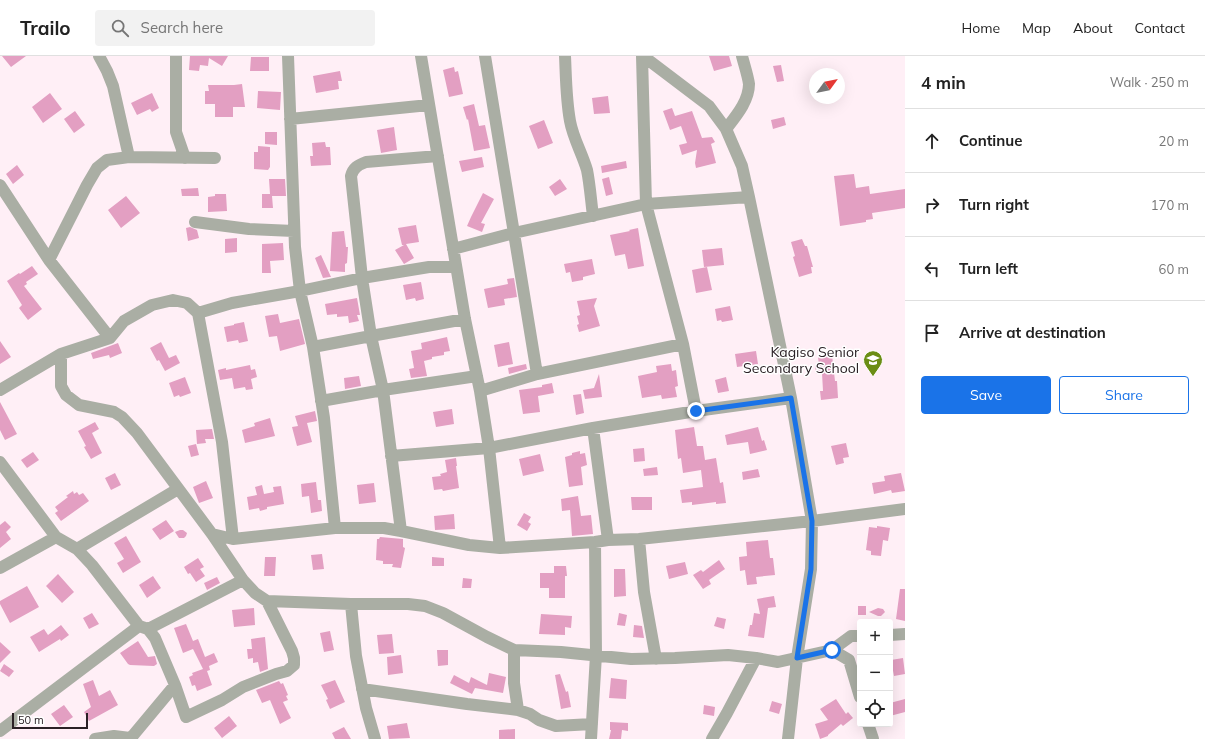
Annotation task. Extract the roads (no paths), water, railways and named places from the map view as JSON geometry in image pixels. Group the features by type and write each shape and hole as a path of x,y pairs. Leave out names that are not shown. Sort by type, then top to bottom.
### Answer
{"street":[{"path":"99,56 113,86 129,157"},
{"path":"176,56 176,132 184,158"},
{"path":"288,56 295,247 300,291 313,347 321,401 335,528"},
{"path":"421,56 465,319 480,391 489,448 500,548"},
{"path":"485,56 537,374"},
{"path":"565,56 570,121 576,143 584,160 587,172 593,216"},
{"path":"643,56 709,106 726,129 742,166 749,197 791,398 812,521 811,569 797,658 788,739"},
{"path":"643,56 646,204 683,344 696,411"},
{"path":"726,129 743,106 747,95 749,84 742,56"},
{"path":"290,119 429,105"},
{"path":"401,530 382,390 371,336 362,278 351,176 352,171 366,162 438,156"},
{"path":"49,260 97,168 107,160 129,157 215,158"},
{"path":"0,185 49,260 110,338"},
{"path":"453,249 514,233 646,204 749,197"},
{"path":"195,222 249,229 294,231"},
{"path":"198,313 232,303 362,278 429,267 456,267"},
{"path":"0,390 61,354 110,338 124,321 152,305 173,300 187,303 198,313 222,442 233,539"},
{"path":"313,347 465,319"},
{"path":"480,391 537,374 683,344"},
{"path":"0,462 56,537 77,549 144,628 155,638 175,685 186,717 222,700 243,687 287,671 294,665 292,651 267,601 255,593 243,580 212,534 136,432 122,417 114,412 79,405 66,395 61,386 61,354"},
{"path":"321,401 382,390 477,376"},
{"path":"391,456 489,448 593,428 696,411 791,398"},
{"path":"593,428 608,540"},
{"path":"77,549 178,489"},
{"path":"212,534 233,539 335,528 384,528 401,530 469,545 500,548 639,539 812,521 905,509"},
{"path":"0,568 56,537"},
{"path":"639,539 644,592 656,659"},
{"path":"591,739 596,655 595,542"},
{"path":"0,730 144,628 243,580"},
{"path":"267,601 351,604 408,604 425,606 443,612 487,638 514,650 561,652 631,659 728,655 778,662 832,650 851,636 857,636"},
{"path":"351,604 356,656 366,708 375,739"},
{"path":"893,635 905,634"},
{"path":"514,650 514,683 518,710"},
{"path":"832,650 849,660 858,691"},
{"path":"712,739 756,658"},
{"path":"95,739 114,736 130,739 175,685"},
{"path":"362,689 518,710 556,726 592,724"},
{"path":"869,727 872,739"}],"place":[{"name":"Kagiso Senior Secondary School","path":"873,377"}]}
